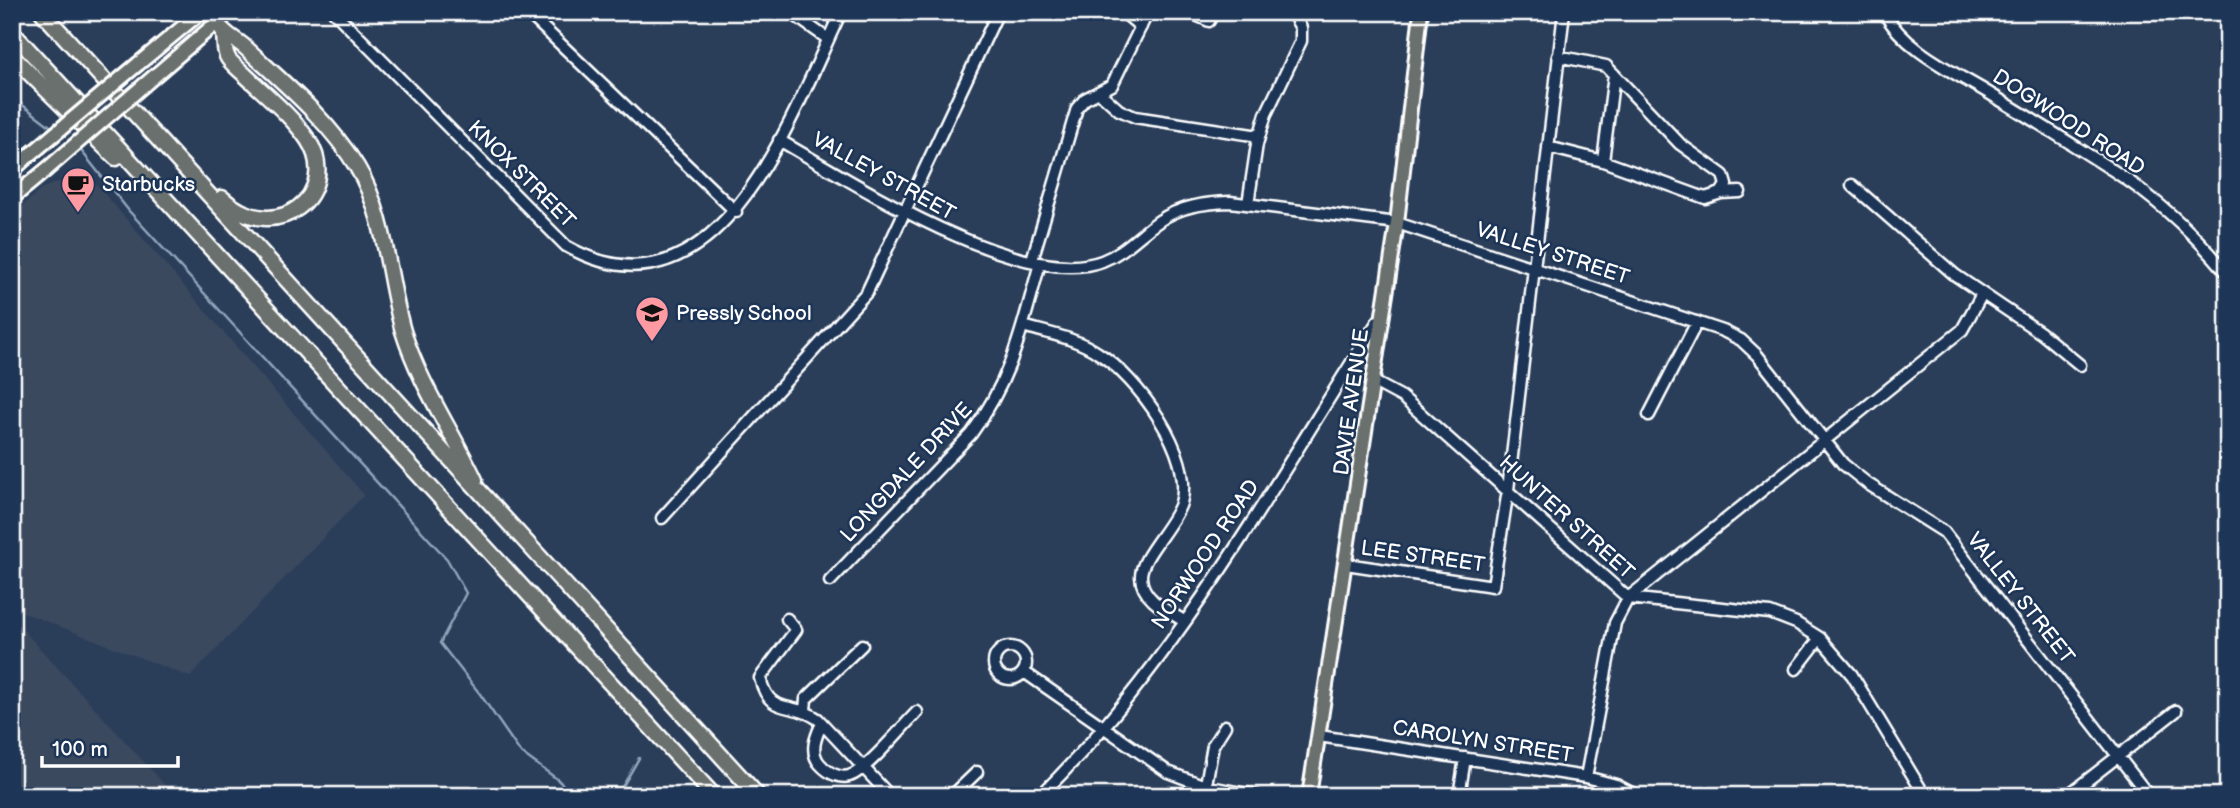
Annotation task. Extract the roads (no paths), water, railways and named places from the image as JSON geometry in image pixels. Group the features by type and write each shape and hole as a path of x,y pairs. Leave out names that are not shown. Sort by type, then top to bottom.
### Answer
{"highway":[{"path":"41,12 758,796"},
{"path":"82,57 234,209 272,220 292,214 307,200 316,181 317,160 309,141 227,56 216,23"},
{"path":"216,23 314,111 358,169 373,202 397,307 417,373 457,441 482,494"},
{"path":"12,32 714,796"},
{"path":"12,56 231,270"}],"main road":[{"path":"12,171 201,12"},
{"path":"12,198 229,12"},
{"name":"DAVIE AVENUE","path":"1309,796 1397,223 1421,12"}],"street":[{"name":"KNOX STREET","path":"334,12 566,246 588,258 612,265 637,267 662,263 685,253 736,212 779,140 841,12"},
{"path":"527,12 736,212"},
{"path":"790,12 828,39"},
{"path":"662,518 867,292 998,12"},
{"path":"1123,12 1141,27"},
{"name":"LONGDALE DRIVE","path":"830,582 971,434 991,407 1006,377 1023,326 1036,261 1077,108 1085,99 1112,85 1148,12"},
{"path":"1189,12 1209,21 1213,12"},
{"path":"1248,204 1259,136 1301,41 1301,28 1293,12"},
{"path":"1508,490 1564,12"},
{"name":"DOGWOOD ROAD","path":"1884,12 1890,25 1926,55 2139,189 2185,226 2228,274"},
{"path":"1558,56 1596,63 1614,74 1680,144 1723,176 1726,185 1721,193"},
{"path":"1603,161 1614,74"},
{"path":"1100,93 1119,110 1135,117 1259,136"},
{"name":"VALLEY STREET","path":"779,140 906,213 949,234 1055,267 1079,267 1103,261 1124,249 1161,219 1183,208 1206,203 1248,204 1397,223 1697,322 1741,340 1757,355 1843,464 1868,484 1944,533 2150,796"},
{"path":"1548,146 1603,161 1705,198 1721,193 1740,192"},
{"path":"1852,185 1982,295 2041,333 2080,365"},
{"path":"1586,777 1615,623 1628,598 1962,330 1982,295"},
{"name":"NORWOOD ROAD","path":"1040,796 1104,728 1184,621 1234,549 1378,321 1382,322"},
{"path":"1649,415 1697,322"},
{"path":"1023,326 1083,344 1098,353 1127,378 1171,436 1183,471 1184,490 1174,521 1143,566 1141,576 1150,597 1184,621"},
{"name":"HUNTER STREET","path":"1374,382 1402,397 1628,598 1770,612 1796,623 1819,638 1852,675 1924,796"},
{"name":"LEE STREET","path":"1346,564 1493,586 1508,490"},
{"path":"787,619 796,631 760,678 769,701 779,707 805,710 822,723 890,796"},
{"path":"1796,669 1819,638"},
{"path":"805,710 806,699 862,645"},
{"path":"1024,672 1168,772 1204,791 1258,796"},
{"path":"2067,796 2176,711"},
{"path":"822,723 814,740 816,759 837,777 852,776 917,712"},
{"path":"1204,791 1213,745 1225,726"},
{"name":"CAROLYN STREET","path":"1319,736 1586,777 1616,785 1637,796"},
{"path":"1459,796 1465,758"},
{"path":"952,796 977,772"}],"waterway":[{"path":"12,97 54,129"},
{"path":"79,148 129,211 447,559 466,593 440,643 520,752 557,779 574,796"},
{"path":"617,796 639,758"}],"place":[{"name":"Starbucks","path":"78,214"},
{"name":"Pressly School","path":"652,343"}]}
